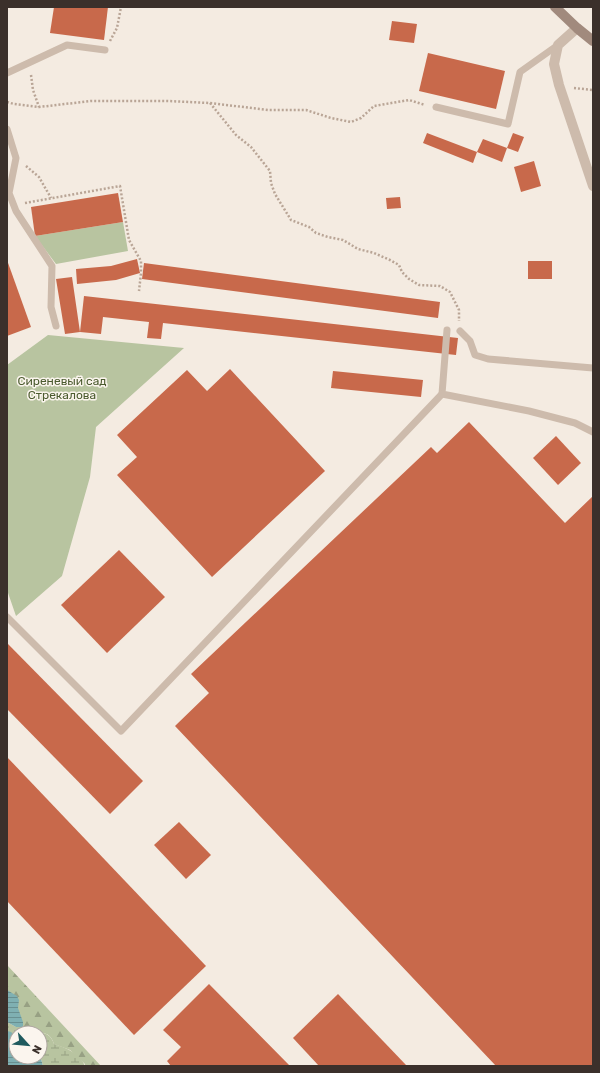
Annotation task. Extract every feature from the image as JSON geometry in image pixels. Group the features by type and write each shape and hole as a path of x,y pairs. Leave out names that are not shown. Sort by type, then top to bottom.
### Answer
{"main road":[{"path":"555,7 576,28 593,41"}],"street":[{"path":"576,28 558,44 554,64 593,186"}],"lane":[{"path":"436,107 508,124 520,72 558,44"},
{"path":"7,73 67,45 105,50"},
{"path":"7,128 16,158 9,193 16,211 52,266 50,307 56,326"},
{"path":"7,617 121,731 442,394 447,330"},
{"path":"460,331 470,341 475,355 488,359 593,368"},
{"path":"442,394 529,411 575,423 593,432"}],"path":[{"path":"105,50 117,28 121,7"},
{"path":"30,63 33,90 39,107"},
{"path":"560,85 593,90"},
{"path":"7,102 39,107 91,101 168,101 210,103 268,110 306,110 331,118 351,122 361,118 374,106 410,100 436,107"},
{"path":"210,103 236,135 250,147 270,171 271,184 275,194 291,220 309,227 316,233 343,240 358,249 374,253 390,260 399,265 402,272 409,280 419,285 440,286 450,292 459,310 460,331"},
{"path":"16,158 39,177 50,198"},
{"path":"16,211 23,204 120,186 129,240 141,261 139,291"}],"green space":[{"path":"123,222 128,251 56,264 35,236"},
{"name":"Сиреневый сад Стрекалова","path":"48,335 184,348 96,427 90,477 62,576 16,616 7,590 7,365"},
{"path":"7,965 101,1066 85,1066 85,1064 70,1050 54,1044 48,1035 48,1025 14,1025 7,1022"},
{"path":"7,1022 12,1025 8,1025 7,1050"},
{"path":"48,1035 54,1044 68,1049 76,1054 83,1061 85,1066 43,1066 48,1065"}],"water":[{"path":"7,990 17,996 19,1000 18,1008 23,1025 12,1025 7,1022"},
{"path":"7,1050 8,1065 43,1066 7,1066"}],"building":[{"path":"54,7 108,7 104,40 50,33"},
{"path":"392,21 417,24 414,43 389,40"},
{"path":"428,53 505,71 496,109 419,91"},
{"path":"427,133 477,152 473,163 423,143"},
{"path":"513,133 524,137 518,152 507,148"},
{"path":"483,139 507,148 502,162 477,152"},
{"path":"534,161 541,186 521,192 514,167"},
{"path":"118,193 123,222 35,236 31,207"},
{"path":"400,197 401,208 387,209 386,198"},
{"path":"137,259 140,273 116,280 77,284 76,269 111,266"},
{"path":"7,260 31,327 7,336"},
{"path":"528,261 552,261 552,279 528,279"},
{"path":"144,263 440,302 438,318 142,279"},
{"path":"72,277 80,332 65,334 56,279"},
{"path":"84,296 458,338 456,355 163,323 161,339 147,338 149,322 103,317 101,334 80,332"},
{"path":"230,369 325,471 212,577 117,475 137,457 117,435 187,370 207,391"},
{"path":"333,371 423,380 421,397 331,388"},
{"path":"469,422 565,523 593,496 593,1066 496,1066 175,726 209,693 191,674 431,447 437,453"},
{"path":"556,436 581,463 558,485 533,458"},
{"path":"119,550 165,597 107,653 61,605"},
{"path":"7,643 143,781 110,814 7,709"},
{"path":"7,757 206,966 134,1035 7,901"},
{"path":"179,822 211,855 186,879 154,845"},
{"path":"209,984 290,1066 171,1066 167,1061 181,1047 163,1030"},
{"path":"338,994 407,1066 319,1066 293,1038"}]}
